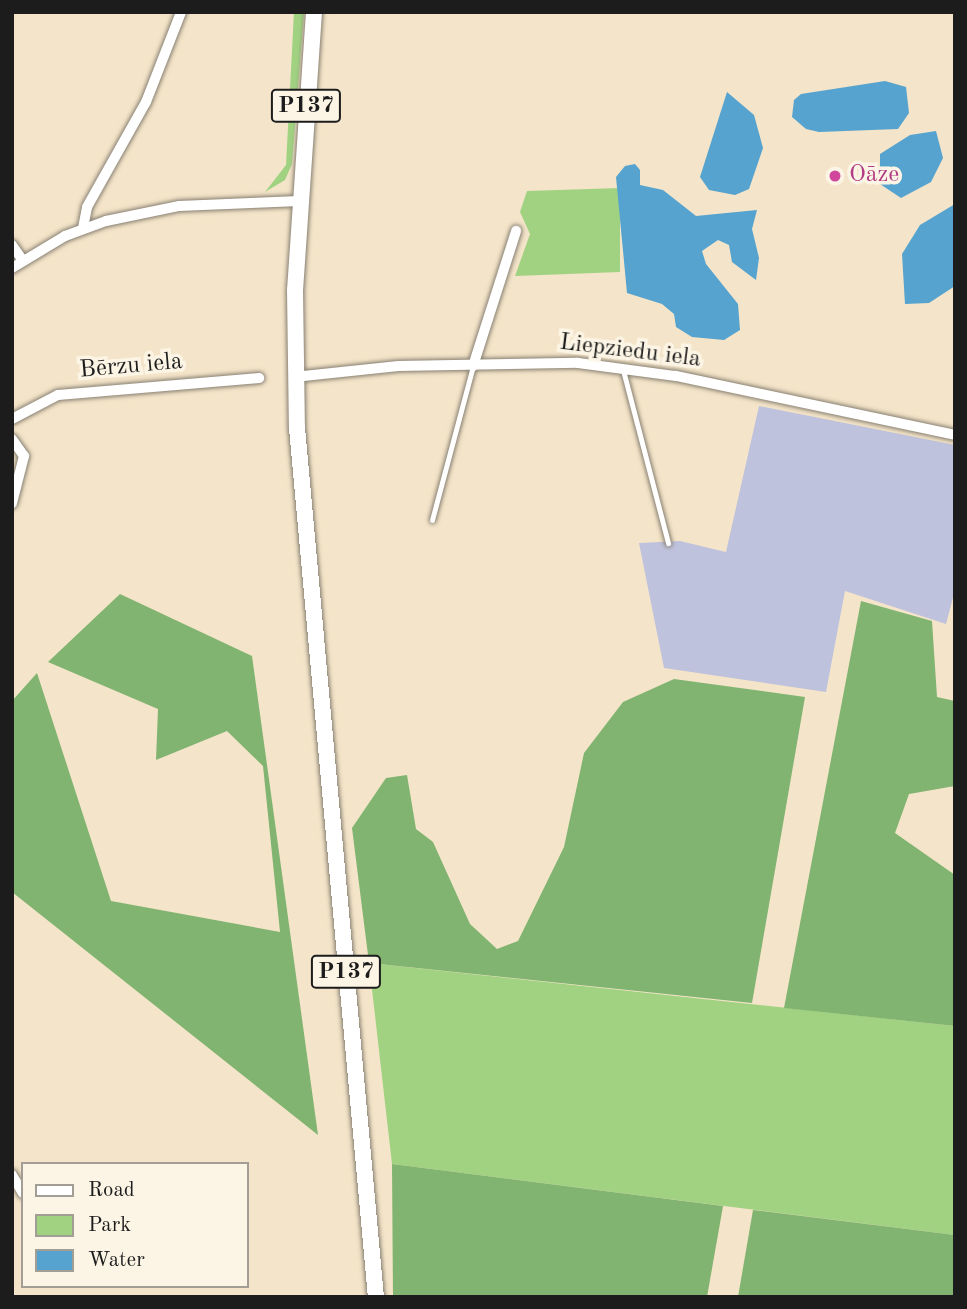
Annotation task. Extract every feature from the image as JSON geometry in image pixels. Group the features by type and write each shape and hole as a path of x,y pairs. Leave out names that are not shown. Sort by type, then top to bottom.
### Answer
{"main road":[{"name":"P137","path":"314,12 299,201 295,377 300,487 376,1297"}],"street":[{"path":"83,228 87,207 146,102 181,12"},
{"path":"12,268 83,228 179,206 299,201"},
{"path":"473,366 516,231"},
{"path":"12,245 23,261"},
{"name":"Liepziedu iela","path":"295,377 398,366 532,363 623,368 955,435"},
{"name":"Bērzu iela","path":"12,418 58,395 259,378"},
{"path":"12,439 24,456 12,503"}],"lane":[{"path":"432,520 473,366"},
{"path":"623,368 668,542"}],"shaded area":[{"path":"759,406 955,445 955,590 946,624 845,591 826,692 664,668 639,543 680,541 726,552"}],"green space":[{"path":"294,12 304,12 292,164 285,180 265,192 286,165"},
{"path":"620,188 620,272 515,276 530,234 520,212 527,191"},
{"path":"120,594 252,656 318,1135 12,892 12,701 37,673 111,901 280,932 263,766 227,731 156,760 158,709 48,662"},
{"path":"861,601 932,621 937,697 955,701 955,786 909,794 895,833 955,875 955,1026 784,1008"},
{"path":"674,679 805,697 752,1003 369,963 352,828 386,778 407,775 416,829 433,842 470,924 497,949 518,941 564,847 584,753 623,702"},
{"path":"369,963 955,1026 955,1235 392,1164"},
{"path":"392,1164 723,1206 707,1297 393,1297"},
{"path":"753,1210 955,1235 955,1297 738,1297"}],"water":[{"path":"885,81 906,87 909,113 898,129 819,132 806,129 792,117 794,100 801,94"},
{"path":"727,92 754,115 763,148 749,189 735,195 709,190 700,177"},
{"path":"936,131 943,158 931,182 901,198 880,184 880,154 910,135"},
{"path":"635,164 640,170 640,185 663,190 696,216 757,210 752,229 759,258 756,280 732,262 729,245 718,240 702,251 706,264 738,304 740,330 724,340 692,337 676,327 674,314 662,304 627,293 616,177 625,166"},
{"path":"955,204 955,286 929,303 905,304 902,254 920,225"}],"place":[{"name":"Oāze","path":"835,176"}]}
